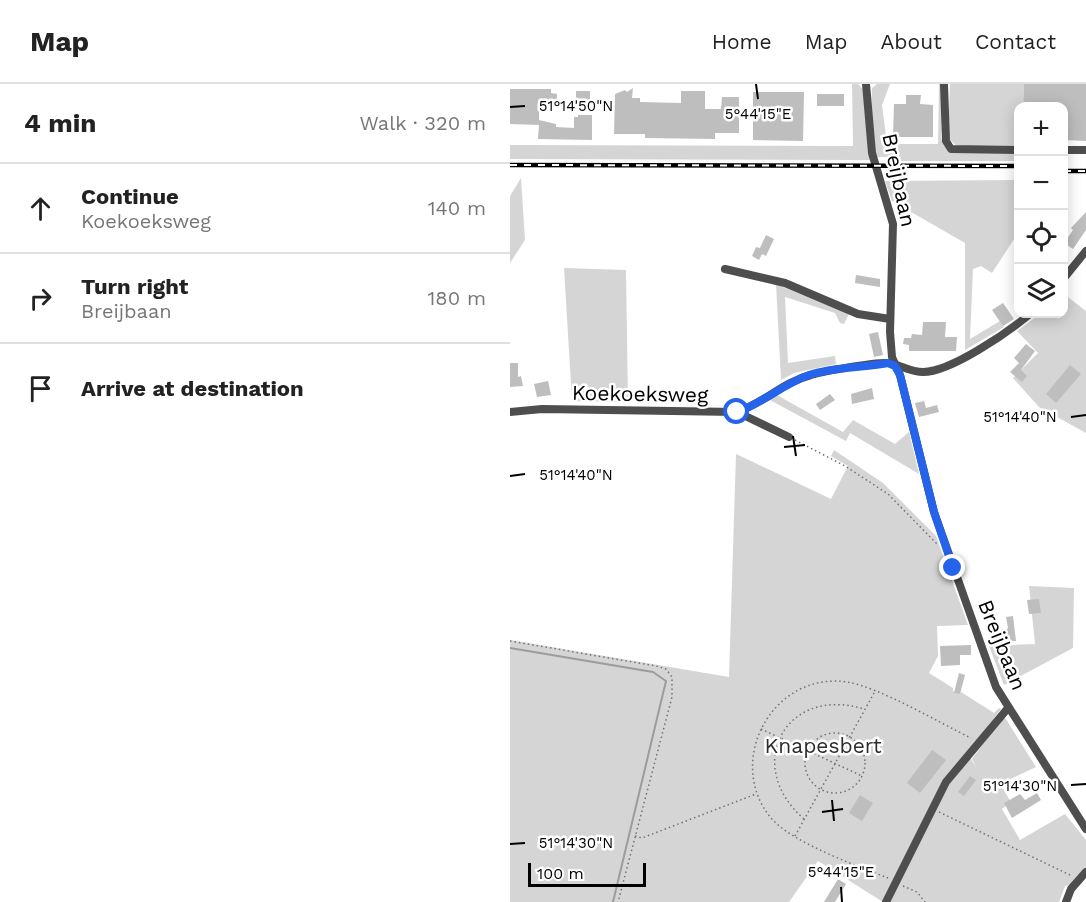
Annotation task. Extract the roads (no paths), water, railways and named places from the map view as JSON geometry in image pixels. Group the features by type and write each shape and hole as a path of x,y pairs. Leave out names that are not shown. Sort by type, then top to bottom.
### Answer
{"street":[{"name":"Breijbaan","path":"866,84 872,153 893,224 890,320 892,357 900,375 934,512 986,659 1008,708 1086,829"},
{"path":"944,84 946,141 951,149 1014,150"},
{"path":"1068,150 1086,150"},
{"path":"1068,273 1086,250"},
{"path":"725,269 785,283 858,314 890,320"},
{"name":"Koekoeksweg","path":"510,412 542,410 737,412 749,408 786,384 811,375 888,363 922,372 940,370 957,363 1024,318"},
{"path":"737,412 789,437"},
{"path":"886,902 946,782 978,741 1008,708"},
{"path":"1066,902 1078,879 1086,872"}],"waterway":[{"path":"510,648 653,672 666,681 613,902"}],"railway":[{"path":"510,165 1014,166"},
{"path":"1068,171 1086,171"}],"park label":[{"name":"Knapesbert","path":"823,746"}]}
